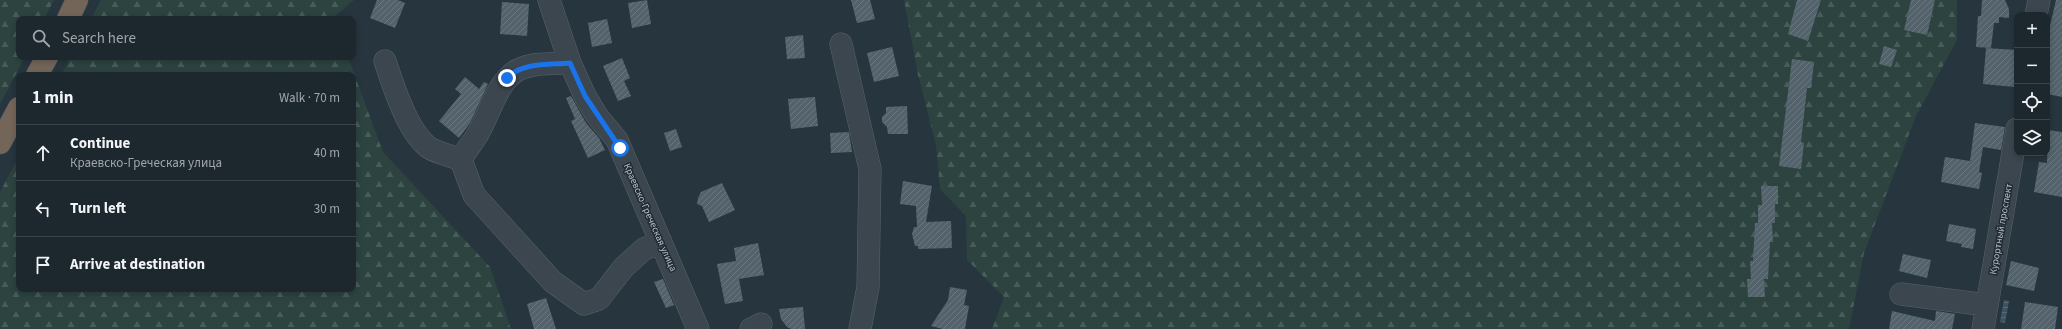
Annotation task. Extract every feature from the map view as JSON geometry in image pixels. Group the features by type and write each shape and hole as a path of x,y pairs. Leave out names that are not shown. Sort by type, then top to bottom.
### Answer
{"highway":[{"path":"39,72 45,60"},
{"path":"0,143 16,114"}],"street":[{"name":"Краевско-Греческая улица","path":"549,0 570,63 585,96 598,116 617,140 698,329"},
{"path":"2037,12 2039,0"},
{"path":"841,44 870,169 868,287 860,329"},
{"path":"385,61 399,100 411,124 427,147 461,160"},
{"path":"570,63 526,67 512,73 502,86 476,137 468,145 461,160 474,196 553,282 584,304 599,299 624,267 644,249 661,242"},
{"name":"Курортный проспект","path":"1983,329 2014,147"},
{"path":"1902,294 1987,305"}],"green space":[{"path":"0,0 54,0 46,16 16,16 16,60 23,60 0,104"},
{"path":"101,0 354,0 335,16 93,16"},
{"path":"904,0 1957,0 1957,40 1916,116 1864,253 1849,329 992,329 1004,297 967,260 966,216 940,189 936,145 918,75"},
{"path":"69,60 349,60 354,72 63,72"},
{"path":"356,79 383,152 490,267 511,329 0,329 0,192 16,162 16,292 356,292"}],"water":[{"path":"2004,300 2009,301 2005,323 2000,322"}],"building":[{"path":"377,0 398,0 405,3 395,28 370,18"},
{"path":"647,0 651,24 632,28 628,3"},
{"path":"851,0 870,0 875,19 857,23"},
{"path":"1797,0 1821,0 1808,41 1788,34"},
{"path":"1911,0 1935,0 1927,35 1904,30"},
{"path":"1982,0 2005,0 2009,9 2009,18 1999,17 1999,23 1994,23 1991,48 1976,47 1978,16 1981,16"},
{"path":"2056,0 2062,0 2062,97 2050,95 2050,26"},
{"path":"502,2 529,4 527,36 500,34"},
{"path":"607,19 612,43 592,47 588,23"},
{"path":"803,35 805,58 787,59 785,37"},
{"path":"1884,46 1897,50 1891,67 1879,64"},
{"path":"892,47 899,76 874,82 867,53"},
{"path":"1986,48 2014,50 2014,87 1983,84"},
{"path":"622,58 630,78 624,81 631,96 618,101 603,66"},
{"path":"1792,59 1814,62 1811,88 1807,88 1801,142 1804,143 1801,169 1779,166"},
{"path":"465,77 479,89 484,82 488,84 470,123 459,138 439,121 461,94 455,89"},
{"path":"571,96 586,123 599,138 605,150 588,158 571,121 575,119 566,98"},
{"path":"815,97 818,126 791,129 788,99"},
{"path":"907,106 908,134 888,134 887,127 882,122 882,117 886,113 886,107"},
{"path":"1975,123 2005,127 2001,150 1983,147 1979,172 1982,173 1979,189 1941,182 1945,157 1970,161"},
{"path":"676,129 682,147 670,151 664,133"},
{"path":"2050,130 2062,132 2062,197 2034,192 2039,162 2047,163 2047,156 2050,156"},
{"path":"849,132 852,152 831,153 830,133"},
{"path":"903,181 932,186 926,222 951,221 952,248 918,249 918,246 915,246 912,234 914,227 917,227 916,206 900,204"},
{"path":"722,183 735,210 709,222 702,206 697,204 698,198 701,192"},
{"path":"1761,186 1778,186 1778,204 1775,204 1775,223 1772,223 1773,242 1770,242 1768,279 1764,279 1765,297 1748,297 1747,279 1751,279 1750,261 1753,261 1755,223 1758,223 1758,205 1762,205"},
{"path":"1949,224 1976,229 1973,249 1961,247 1962,244 1946,241"},
{"path":"758,243 764,275 739,279 743,301 725,304 717,264 736,261 734,248"},
{"path":"1903,254 1931,260 1927,278 1899,271"},
{"path":"2011,261 2039,268 2034,291 2006,285"},
{"path":"663,279 674,305 666,308 654,282"},
{"path":"950,287 967,290 964,305 969,306 965,329 943,329 931,326 948,300"},
{"path":"546,298 556,329 534,329 527,304"},
{"path":"2025,302 2058,307 2055,329 2021,329"},
{"path":"803,307 805,329 791,329 787,327 781,319 779,309"},
{"path":"1892,311 1935,321 1936,311 1955,314 1952,329 1889,329"}],"route":[{"path":"507,78 512,73 526,67 570,63 585,96 598,116 617,140 620,148"}]}
